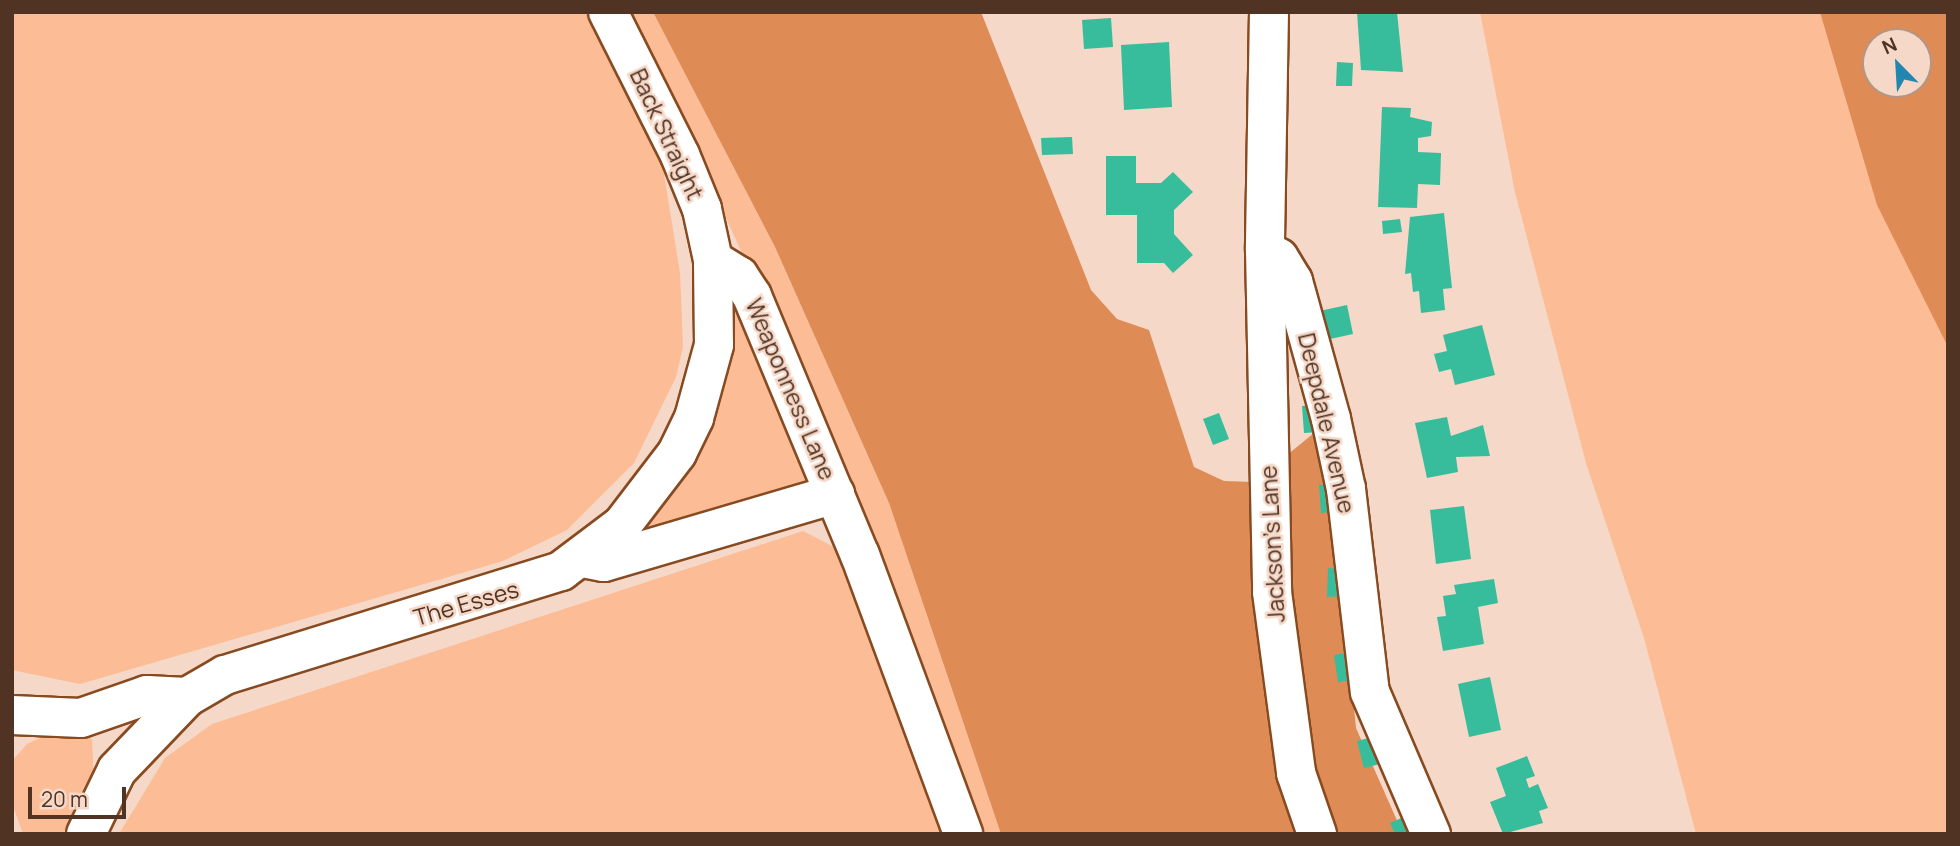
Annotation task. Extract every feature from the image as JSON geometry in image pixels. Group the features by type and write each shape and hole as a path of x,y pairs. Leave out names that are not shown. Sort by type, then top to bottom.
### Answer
{"street":[{"name":"Back Straight","path":"608,12 680,155 702,209 713,260"},
{"path":"1265,250 1269,12"},
{"name":"Jackson's Lane","path":"1265,250 1272,592 1296,773 1317,834"},
{"name":"Deepdale Avenue","path":"1265,250 1279,258 1293,281 1331,419 1346,489 1370,692 1431,834"},
{"name":"Weaponness Lane","path":"713,260 747,286 835,494"},
{"name":"The Esses","path":"86,834 117,770 187,697 225,675 538,582 583,558 653,489 694,418 714,345 713,260"},
{"path":"583,558 604,562 835,494 963,834"},
{"path":"12,715 82,718 147,695 187,697"},
{"path":"82,718 106,737 117,770"}],"shaded area":[{"path":"12,12 592,12 663,168 680,273 683,347 676,377 634,463 567,530 503,561 80,684 12,670"},
{"path":"623,12 653,12 775,247 889,503 1001,834 979,834 859,513 714,191"},
{"path":"653,12 981,12 1091,290 1117,319 1149,330 1194,467 1224,481 1254,482 1325,424 1356,728 1403,834 1001,834 889,503 775,247"},
{"path":"1480,12 1948,12 1948,834 1696,834 1644,638 1586,463 1515,192"},
{"path":"1820,12 1948,12 1948,347 1877,205"},
{"path":"739,311 808,479 804,485 655,531 643,526 728,317"},
{"path":"803,531 834,547 861,588 942,834 119,834 165,758 212,724"},
{"path":"53,732 86,734 92,740 94,784 76,834 23,834 12,803 12,761 27,744"}],"building":[{"path":"1357,12 1397,12 1403,72 1361,70"},
{"path":"1111,18 1113,47 1084,49 1082,20"},
{"path":"1169,42 1172,107 1124,110 1121,45"},
{"path":"1337,62 1353,63 1352,86 1336,86"},
{"path":"1382,107 1411,108 1410,117 1432,122 1431,136 1418,138 1418,152 1441,153 1440,185 1418,184 1417,208 1378,207"},
{"path":"1072,137 1073,154 1042,155 1041,138"},
{"path":"1106,156 1136,156 1136,183 1161,183 1173,172 1193,192 1174,210 1174,234 1193,255 1173,273 1164,263 1137,263 1137,215 1106,215"},
{"path":"1444,213 1452,288 1443,289 1445,310 1421,313 1419,291 1413,292 1411,273 1405,274 1410,217"},
{"path":"1400,219 1402,232 1383,234 1382,221"},
{"path":"1347,305 1353,334 1321,341 1315,312"},
{"path":"1482,325 1495,375 1455,385 1451,369 1439,372 1434,354 1447,351 1443,335"},
{"path":"1319,405 1320,432 1304,433 1302,406"},
{"path":"1219,413 1229,439 1213,445 1203,419"},
{"path":"1447,417 1451,436 1483,425 1490,456 1456,457 1458,472 1427,478 1415,423"},
{"path":"1336,483 1338,511 1321,513 1319,485"},
{"path":"1464,506 1471,559 1436,564 1430,510"},
{"path":"1328,568 1345,569 1344,596 1327,597"},
{"path":"1494,579 1498,603 1478,607 1484,644 1443,651 1437,617 1446,616 1443,596 1456,594 1454,585"},
{"path":"1350,652 1355,680 1338,682 1334,655"},
{"path":"1490,677 1501,730 1469,737 1458,684"},
{"path":"1373,737 1380,764 1364,768 1357,741"},
{"path":"1527,756 1535,776 1526,779 1529,788 1538,784 1548,808 1539,811 1543,823 1503,834 1490,802 1506,796 1496,768"},
{"path":"1406,816 1413,834 1395,834 1390,823"}]}
